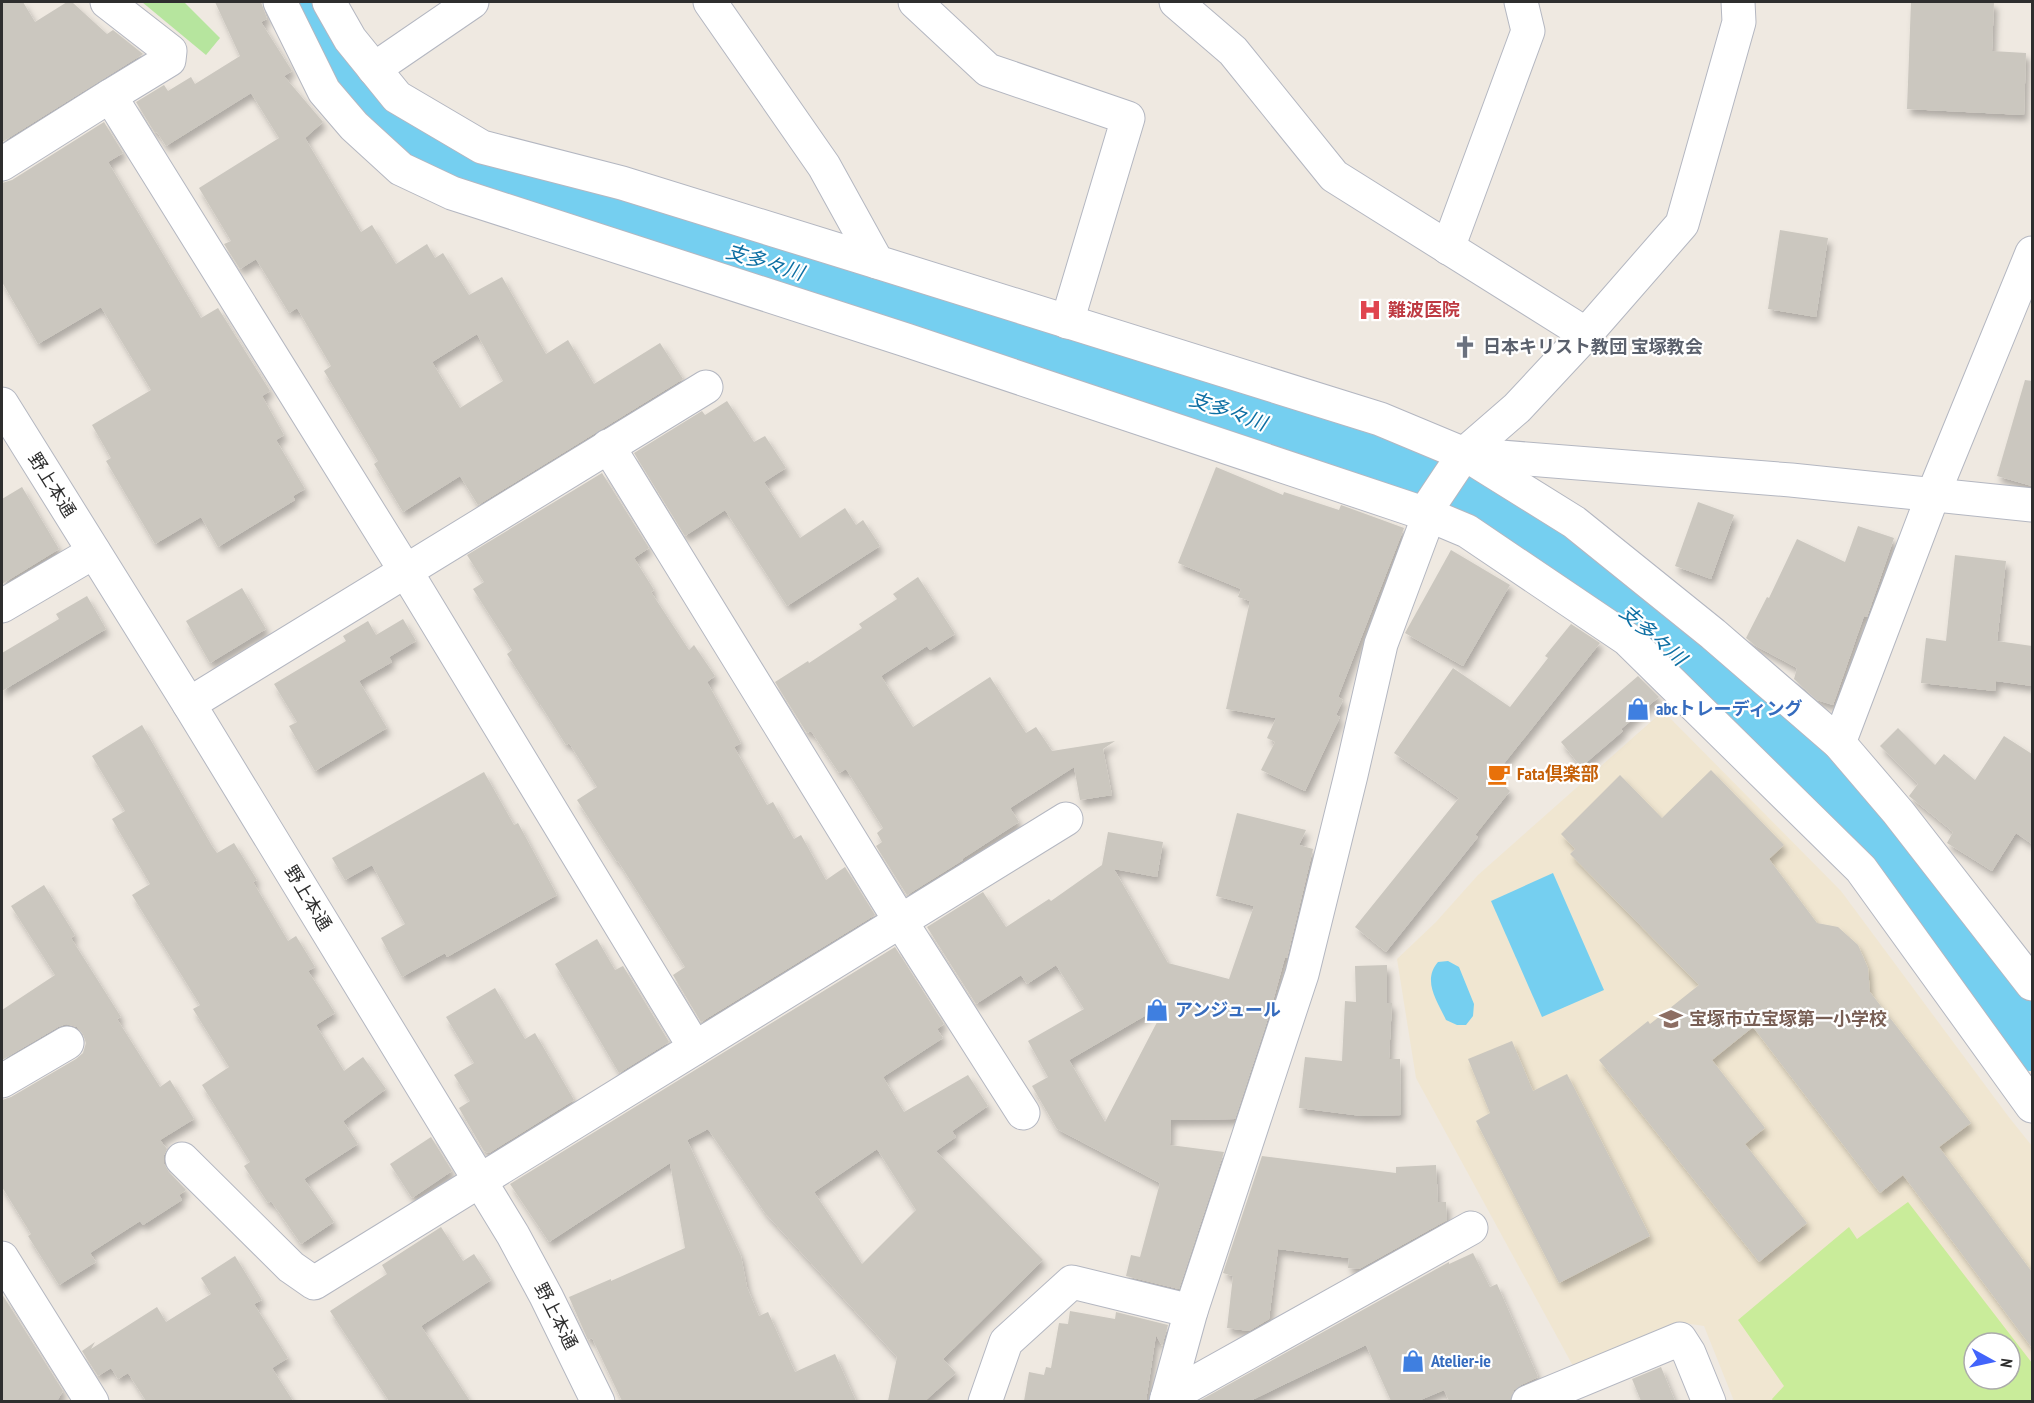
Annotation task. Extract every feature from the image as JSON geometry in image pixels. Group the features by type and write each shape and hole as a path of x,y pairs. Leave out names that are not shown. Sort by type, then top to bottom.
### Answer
{"street":[{"path":"2,164 169,60 170,51 107,2"},
{"path":"280,2 324,91 354,126 401,169 452,193 1430,510 1467,531 1628,639 1861,869 2032,1106"},
{"path":"328,2 350,39 397,97 482,147 622,183 1380,419 1461,458 1574,522 1713,634 1839,743 1898,812 2032,984"},
{"path":"374,69 472,2"},
{"path":"710,2 824,166 877,262"},
{"path":"915,2 988,70 1128,118 1067,322"},
{"path":"1176,2 1233,51 1334,176 1586,334"},
{"path":"1448,248 1528,31 1521,2"},
{"path":"1167,1400 1191,1311 1302,974 1381,644 1430,510 1461,458 1517,408 1586,334 1682,224 1739,22 1738,2"},
{"path":"110,96 405,570 695,1048"},
{"path":"1839,743 1933,495 2032,253"},
{"path":"189,704 706,387"},
{"name":"野上本通","path":"2,404 189,704 513,1234 598,1401"},
{"path":"608,446 901,922 1023,1113"},
{"path":"1461,458 1791,480 2032,505"},
{"path":"2,606 94,552"},
{"path":"183,1159 291,1267 314,1283 1066,819"},
{"path":"2,1081 67,1043"},
{"path":"1167,1400 1471,1228"},
{"path":"2,1258 92,1401"},
{"path":"985,1401 1006,1342 1072,1282 1191,1311"},
{"path":"1528,1401 1680,1339 1689,1353 1709,1401"}],"shaded area":[{"name":"宝塚市立宝塚第一小学校","path":"1663,711 1841,891 2032,1146 2032,1401 1734,1401 1704,1326 1684,1323 1573,1366 1416,1078 1397,959 1436,922 1478,875"}],"green space":[{"path":"142,2 184,2 220,38 206,55"},
{"path":"1908,1202 2007,1331 1962,1331 1962,1391 2022,1391 2022,1350 2032,1363 2032,1401 1773,1401 1772,1399 1784,1386 1738,1320 1849,1227 1857,1239"}],"water":[{"path":"1553,873 1604,990 1542,1017 1491,901"},
{"path":"1448,961 1459,967 1474,1004 1473,1016 1466,1025 1457,1025 1446,1020 1433,991 1431,976 1433,969 1438,962"}],"building":[{"path":"2,2 23,2 35,22 67,2 72,2 107,34 113,30 143,54 2,142"},
{"path":"215,2 261,2 267,19 261,22 292,71 284,76 323,122 305,138 361,232 372,225 396,264 427,244 435,258 443,253 469,295 502,277 546,354 568,340 594,384 660,343 683,379 478,505 460,476 403,512 374,464 378,461 324,371 331,366 297,308 289,313 256,259 240,269 224,244 231,241 199,188 279,138 251,93 166,146 136,102 164,85 168,91 191,77 195,84 240,56","holes":["477,334 503,381 460,408 432,362"]},
{"path":"1911,2 1994,2 1992,51 2026,53 2024,115 1907,109"},
{"path":"104,122 123,153 108,162 201,318 218,308 270,391 262,396 284,435 276,440 305,489 293,496 295,500 218,547 201,517 155,544 106,461 111,458 92,425 151,390 101,307 38,344 2,282 2,183 12,180"},
{"path":"1780,230 1828,238 1816,317 1768,309"},
{"path":"2025,380 2032,381 2032,486 1997,476"},
{"path":"727,401 754,442 765,436 786,468 764,482 800,538 845,508 856,525 863,520 880,546 787,606 725,510 685,536 634,453 702,411 705,415"},
{"path":"1216,467 1283,495 1284,492 1339,510 1341,505 1404,528 1338,697 1343,700 1336,715 1340,717 1305,791 1261,770 1275,742 1267,738 1276,718 1226,709 1250,601 1238,597 1241,589 1178,563"},
{"path":"602,473 649,548 634,558 654,590 651,592 689,650 694,645 715,676 707,682 741,743 734,747 767,805 773,802 794,839 801,835 826,880 845,867 875,915 701,1022 673,975 685,967 577,800 597,787 569,743 566,745 507,654 512,650 473,589 484,582 467,555"},
{"path":"22,487 59,549 2,584 2,499"},
{"path":"1698,502 1734,515 1711,579 1675,566"},
{"path":"1858,526 1894,538 1833,705 1817,700 1794,679 1797,668 1756,646 1746,638 1767,597 1769,598 1797,539 1845,562"},
{"path":"1451,550 1510,585 1463,666 1405,633"},
{"path":"1955,555 2006,561 1997,641 2032,646 2032,686 1996,681 1995,691 1921,683 1926,638 1946,641"},
{"path":"918,577 955,634 930,650 927,646 881,676 913,727 990,677 1026,733 1036,727 1052,751 1115,741 1103,749 1112,795 1080,800 1074,767 1010,808 1019,822 907,895 876,846 882,842 877,833 883,828 846,769 839,773 811,731 807,733 775,682 862,628 859,624 897,599 893,594"},
{"path":"242,588 266,629 210,663 186,621"},
{"path":"87,596 106,629 2,691 2,653 59,619 56,614"},
{"path":"403,619 416,641 389,657 392,662 359,681 387,728 315,771 289,726 297,722 274,684 346,641 343,636 368,621 376,635"},
{"path":"1571,624 1600,643 1494,776 1510,791 1475,835 1478,837 1386,952 1355,927 1459,798 1394,753 1453,668 1510,707 1548,658 1545,656"},
{"path":"1638,676 1659,697 1581,767 1561,742"},
{"path":"142,725 217,853 234,843 257,880 253,882 288,941 296,936 315,967 308,971 335,1013 316,1025 344,1071 363,1057 386,1089 343,1121 358,1144 304,1179 334,1222 301,1244 271,1201 268,1203 244,1166 250,1162 202,1085 229,1067 193,1009 200,1005 132,895 150,884 112,819 125,811 92,756"},
{"path":"1898,728 1935,765 1944,754 1975,780 2004,736 2032,754 2032,844 2016,833 1992,871 1947,843 1953,832 1909,796 1918,784 1880,746"},
{"path":"1711,770 1784,845 1769,859 1817,923 1838,927 1858,945 1868,968 1870,992 1971,1123 1939,1147 2032,1272 2032,1348 2022,1335 2022,1331 2019,1331 1903,1175 1880,1193 1753,1027 1712,1060 1765,1128 1745,1144 1807,1223 1759,1262 1599,1060 1648,1021 1650,1024 1699,985 1570,854 1575,849 1561,834 1620,775 1662,818"},
{"path":"484,772 514,825 518,823 557,895 447,957 445,953 402,977 381,938 405,924 372,865 345,880 332,858"},
{"path":"1237,813 1306,830 1299,845 1313,849 1287,958 1285,957 1270,1012 1235,1119 1171,1120 1170,1145 1224,1152 1179,1289 1126,1276 1131,1255 1140,1257 1160,1183 1057,1129 1032,1086 1048,1077 1028,1041 1084,1009 1056,965 1027,984 1021,975 976,1004 927,927 983,892 1006,927 1049,899 1051,901 1102,865 1108,832 1163,842 1157,877 1114,869 1168,963 1229,979 1254,906 1216,896","holes":["1167,1003 1105,1122 1069,1060"]},
{"path":"44,885 75,935 71,938 121,1017 117,1019 160,1087 170,1080 194,1119 160,1140 167,1149 164,1164 186,1190 179,1195 182,1200 143,1225 140,1221 90,1253 96,1262 59,1285 28,1236 31,1234 2,1187 2,1100 76,1059 83,1053 86,1043 77,1027 66,1024 2,1060 2,1010 55,975 11,906"},
{"path":"597,939 615,970 623,966 669,1042 619,1073 555,964"},
{"path":"895,947 944,1024 937,1029 943,1038 883,1077 904,1112 968,1075 988,1106 952,1131 956,1137 936,1151 1043,1260 943,1359 956,1373 925,1401 888,1401 897,1357 765,1213 708,1129 687,1140 741,1256 747,1287 759,1316 768,1312 795,1372 835,1354 856,1401 622,1401 592,1338 588,1340 569,1297 685,1248 670,1163 549,1242 510,1184","holes":["877,1149 916,1210 862,1264 814,1192"]},
{"path":"1387,965 1387,1003 1392,1003 1389,1059 1400,1059 1401,1115 1362,1116 1299,1108 1305,1057 1342,1061 1345,1001 1356,1002 1355,966"},
{"path":"495,988 525,1039 535,1033 574,1100 489,1153 484,1151 459,1108 470,1101 454,1075 474,1063 446,1017"},
{"path":"1512,1041 1533,1091 1567,1074 1650,1236 1559,1283 1476,1121 1490,1113 1468,1059"},
{"path":"431,1137 452,1171 412,1198 390,1164"},
{"path":"1262,1156 1396,1173 1396,1167 1436,1165 1438,1202 1446,1202 1447,1220 1359,1269 1348,1268 1349,1258 1278,1249 1269,1319 1249,1331 1227,1328 1233,1276 1223,1273"},
{"path":"441,1227 463,1261 474,1254 491,1280 421,1326 470,1401 389,1401 330,1311 387,1274 382,1265"},
{"path":"1473,1253 1490,1287 1497,1284 1538,1377 1514,1390 1510,1401 1449,1401 1444,1390 1418,1401 1391,1401 1366,1345 1250,1401 1199,1401 1449,1262 1449,1264"},
{"path":"235,1256 262,1300 254,1304 288,1358 272,1368 293,1401 146,1401 128,1373 118,1379 111,1368 98,1376 82,1351 95,1342 91,1349 157,1307 166,1322 211,1294 201,1278"},
{"path":"2,1294 63,1391 57,1401 2,1401"},
{"path":"1070,1311 1115,1319 1116,1312 1168,1325 1162,1346 1156,1335 1146,1401 1024,1401 1029,1372 1044,1375 1046,1367 1051,1368 1059,1323 1068,1324"},
{"path":"1661,1367 1675,1401 1641,1401 1632,1379"}],"waterway":[{"name":"支多々川","path":"297,2 325,53 387,125 487,176 1095,365 1427,479 1597,586 1706,682 1916,883 2032,1040"}],"place":[{"name":"難波医院","path":"1370,310"},
{"name":"日本キリスト教団 宝塚教会","path":"1465,347"},
{"name":"abcトレーディング","path":"1638,709"},
{"name":"Fata倶楽部","path":"1499,774"},
{"name":"アンジュール","path":"1157,1010"},
{"name":"宝塚市立宝塚第一小学校","path":"1671,1019"},
{"name":"Atelier-ie","path":"1413,1361"}]}
